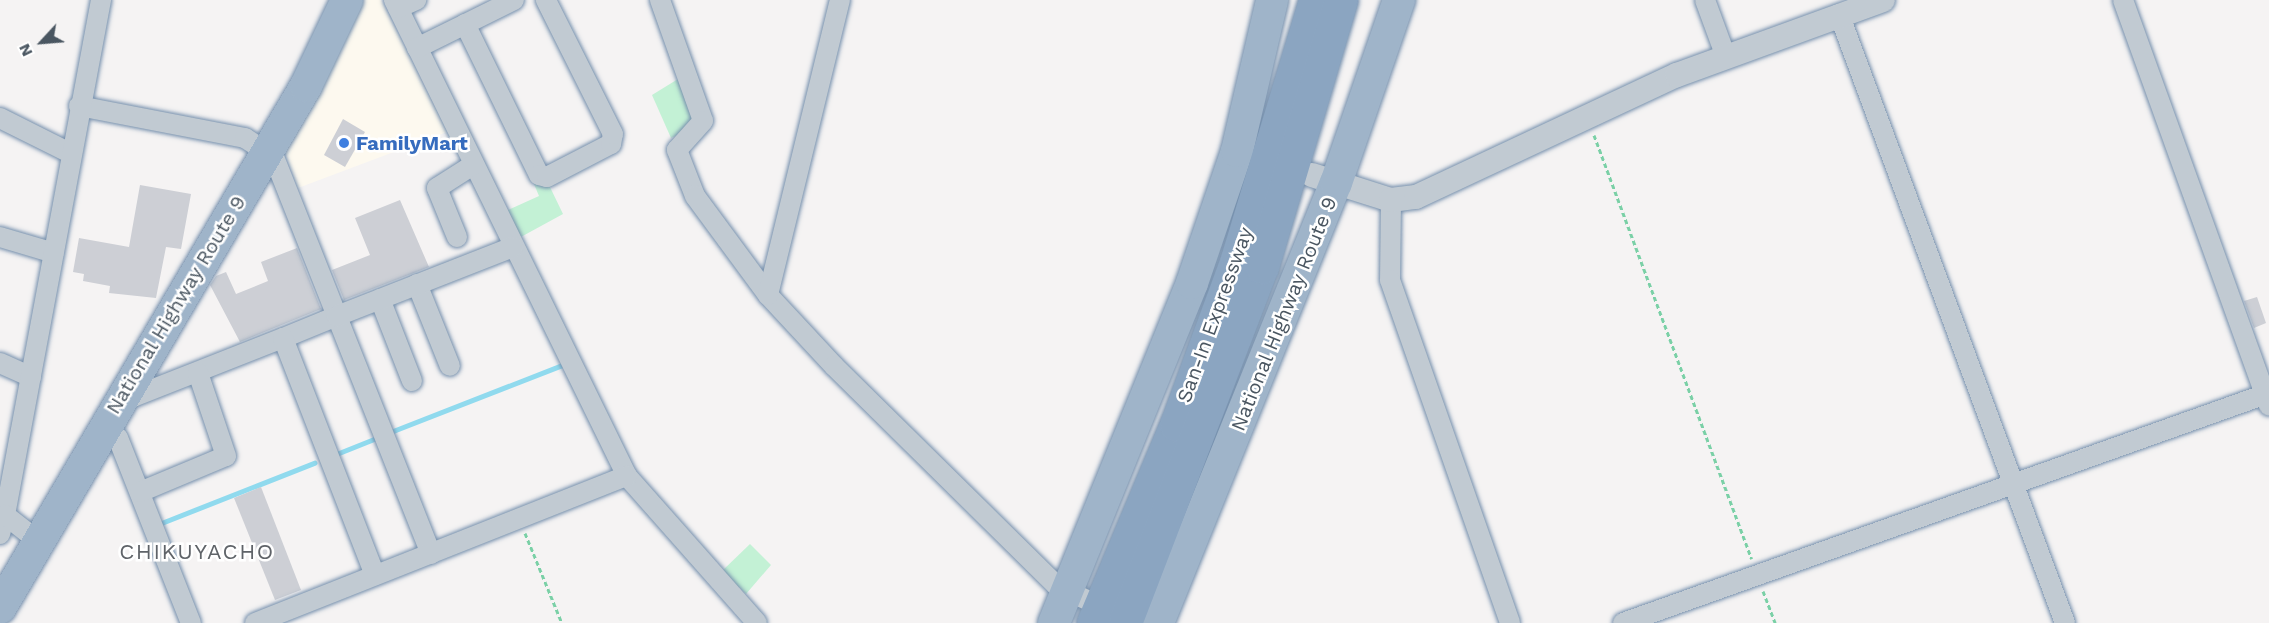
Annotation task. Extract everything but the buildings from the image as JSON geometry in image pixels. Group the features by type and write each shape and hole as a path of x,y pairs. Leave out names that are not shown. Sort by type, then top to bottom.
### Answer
{"highway":[{"name":"National Highway Route 9","path":"0,608 103,426 268,151 347,0"},
{"path":"1054,623 1084,605 1192,283 1246,154 1272,0"},
{"name":"San-In Expressway","path":"1084,605 1176,425 1237,259 1315,0"},
{"name":"San-In Expressway","path":"1125,623 1262,267 1341,0"},
{"name":"National Highway Route 9","path":"1158,623 1324,179 1399,0"}],"street":[{"path":"0,534 54,253 70,153 101,0"},
{"path":"416,0 396,4 627,476 757,623"},
{"path":"417,48 514,0"},
{"path":"465,24 539,175 546,177 611,144 614,134 546,0"},
{"path":"660,0 703,121 679,146 686,178 768,295 834,366 1084,605"},
{"path":"768,295 840,0"},
{"path":"1705,0 1726,57"},
{"path":"1324,179 1392,200 1436,190 1587,116 1726,57 1882,0"},
{"path":"1623,623 2014,482 2268,398 2123,0"},
{"path":"1839,14 2065,623"},
{"path":"79,106 244,138 268,151 337,316 431,554"},
{"path":"0,118 70,153"},
{"path":"457,237 437,188 441,181 473,165"},
{"path":"1392,200 1390,280 1510,623"},
{"path":"0,237 54,253"},
{"path":"123,395 133,397 198,373 513,247"},
{"path":"417,284 450,366"},
{"path":"380,299 412,381"},
{"path":"283,338 375,575"},
{"path":"0,363 31,376"},
{"path":"140,492 226,456 198,373"},
{"path":"103,426 118,438 191,623"},
{"path":"255,623 627,476"},
{"path":"5,515 38,541"}],"path":[{"path":"1587,116 1775,623"},
{"path":"520,519 561,623"}],"shaded area":[{"path":"361,0 381,0 447,132 298,188 284,149"}],"green space":[{"path":"678,79 696,127 671,138 652,95"},
{"path":"534,184 549,185 563,214 519,238 506,211 539,196"},
{"path":"750,544 771,565 746,594 722,571"}],"waterway":[{"path":"388,433 562,365"},
{"path":"334,455 379,437"},
{"path":"159,524 314,463"}],"place":[{"name":"FamilyMart","path":"344,143"}],"district":[{"name":"CHIKUYACHO","path":"197,552"}]}
